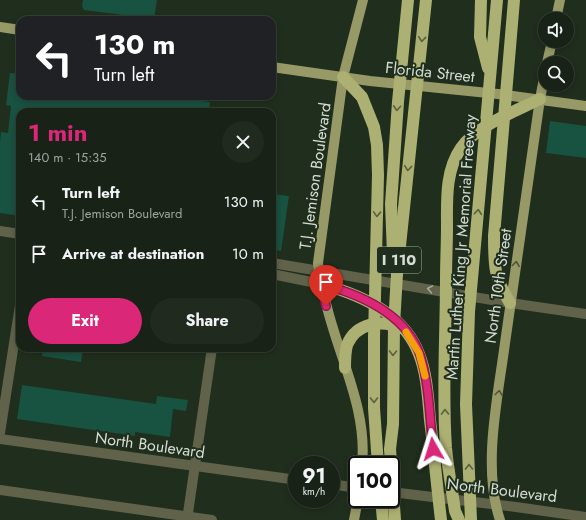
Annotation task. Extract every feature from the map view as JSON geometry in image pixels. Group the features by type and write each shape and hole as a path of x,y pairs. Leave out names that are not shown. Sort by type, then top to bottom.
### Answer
{"highway":[{"path":"395,299 391,204 398,102 408,0"},
{"name":"I 110","path":"394,520 390,450 395,299 426,0"},
{"path":"481,0 480,37 491,77"},
{"name":"Martin Luther King Jr Memorial Freeway","path":"471,520 466,404 469,320 497,0"},
{"path":"510,303 497,280 494,236 514,0"},
{"path":"343,77 362,97 374,127 377,145 378,175 374,337 374,415 377,456"},
{"path":"459,520 455,510 446,447 445,315 447,205 450,173 462,147 483,128 540,99"},
{"path":"321,284 368,301 389,315 410,336 419,353 424,367 441,520"},
{"path":"345,368 347,345 359,330 365,326 379,323 390,324 404,329"},
{"path":"382,508 383,520"}],"main road":[{"name":"T.J. Jemison Boulevard","path":"362,456 363,439 361,421 358,407 328,316 319,270 319,253 343,77 363,0"},
{"path":"557,12 560,0"},
{"path":"0,27 16,29"},
{"name":"Florida Street","path":"276,68 343,77 540,99 586,106"},
{"name":"North 10th Street","path":"500,520 494,504 492,473 494,431 510,303 541,92"}],"street":[{"path":"0,231 16,233"},
{"path":"276,264 510,303 586,314"},
{"path":"276,275 321,284"},
{"path":"0,433 16,331"},
{"path":"187,518 211,352"},
{"name":"North Boulevard","path":"0,439 288,479"},
{"path":"0,490 187,518 212,520"},
{"name":"North Boulevard","path":"400,493 586,517"}],"building":[{"path":"83,0 157,0 154,16 131,16 84,10 82,6"},
{"path":"10,73 16,74 16,100 195,100 210,102 209,108 16,108 16,215 0,213 0,141 1,132 8,133 11,106 6,105"},
{"path":"550,121 586,126 586,158 546,153"},
{"path":"276,194 289,196 281,251 276,250"},
{"path":"42,352 82,352 81,362 42,356"},
{"path":"22,385 156,404 157,396 188,400 186,411 173,409 170,437 135,432 135,436 17,419"}],"slow traffic":[{"path":"406,332 416,346 424,367 425,376"}],"route":[{"path":"326,306 321,284 368,301 398,322 410,336 416,346 424,367 433,449"}]}
